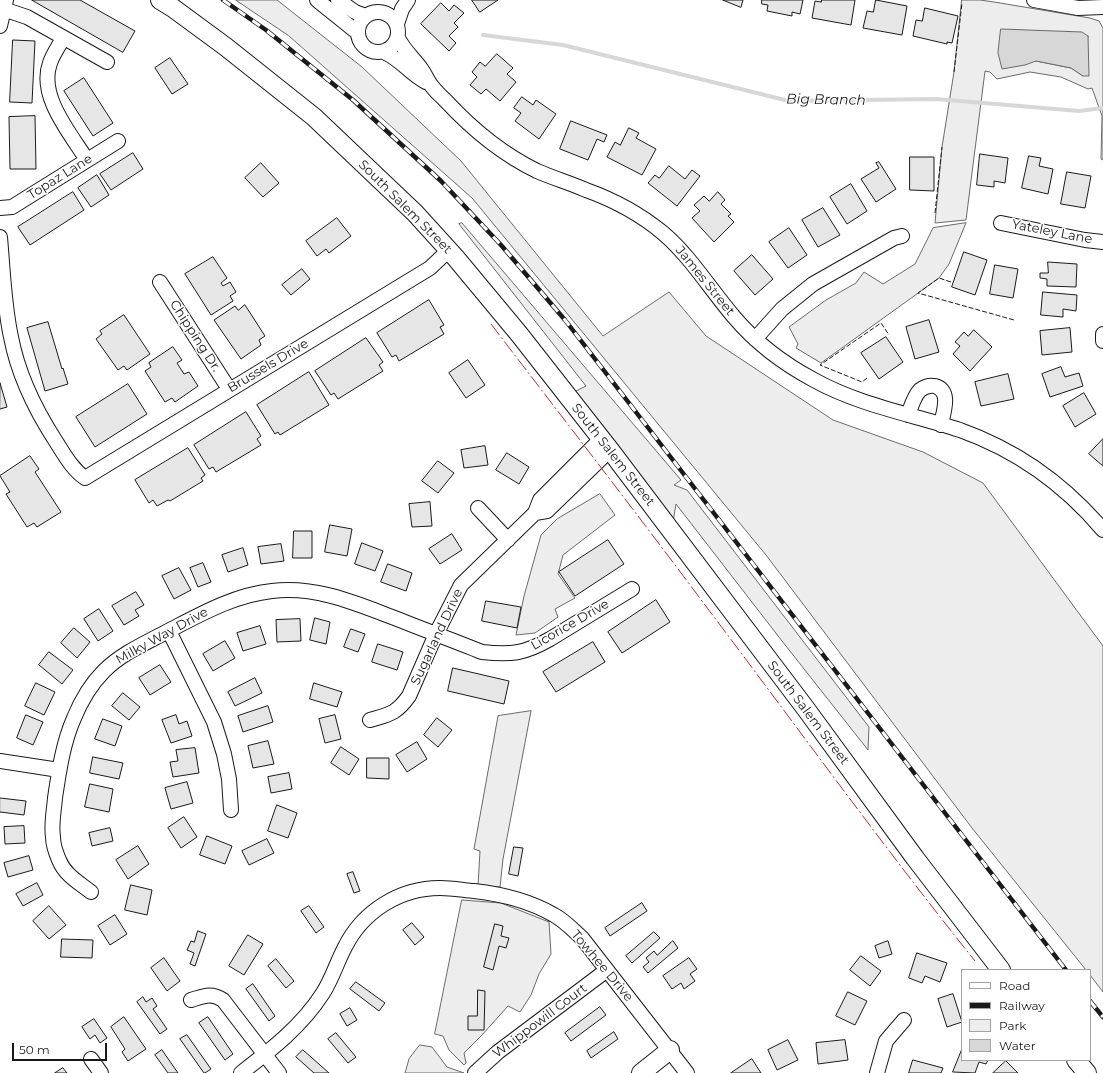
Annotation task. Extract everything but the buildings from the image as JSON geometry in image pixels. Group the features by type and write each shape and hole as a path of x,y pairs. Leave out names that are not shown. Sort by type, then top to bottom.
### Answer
{"main road":[{"name":"South Salem Street","path":"160,0 179,12 226,47 314,117 415,213 449,250 519,334 605,444 796,697 915,858 1000,969"},
{"path":"641,1073 670,1050"},
{"path":"1077,1061 1087,1073"}],"street":[{"path":"317,0 358,33"},
{"path":"338,0 356,12 366,16"},
{"path":"382,12 397,0"},
{"path":"397,24 399,16 408,0"},
{"path":"1034,0 1078,8 1103,7"},
{"path":"0,26 3,5 107,62"},
{"path":"377,12 382,12 391,16 397,24 399,33 393,47 384,52 378,53 366,49 362,45 358,33 358,26 361,20 366,16 377,12"},
{"path":"63,38 50,63 47,81 49,94 53,106 87,160"},
{"name":"James Street","path":"398,38 406,52 422,70 430,84 458,114 490,142 537,171 617,203 638,214 689,258 735,318 756,339 791,367 827,387 857,400 978,437 998,446 1031,465 1074,500 1103,530"},
{"name":"James Street","path":"384,52 397,59 416,77 430,84"},
{"name":"Topaz Lane","path":"0,208 12,208 118,141"},
{"name":"Yateley Lane","path":"1001,223 1085,240 1103,242"},
{"path":"756,339 782,309 813,284 888,241 902,236"},
{"name":"Brussels Drive","path":"0,238 11,338 22,376 34,405 45,424 78,473 85,478 430,268 449,250"},
{"name":"Chipping Dr.","path":"160,282 229,390"},
{"path":"1103,334 1103,341"},
{"path":"908,415 920,390 925,387 936,386 945,396 946,404 940,425"},
{"name":"Sugarland Drive","path":"370,720 394,712 409,696 436,634 461,585 535,513 547,511 605,444"},
{"path":"478,508 508,540"},
{"name":"Licorice Drive","path":"436,634 482,652 502,654 520,653 550,639 632,589"},
{"name":"Milky Way Drive","path":"91,892 70,876 59,860 53,838 53,814 60,770 73,719 94,682 115,661 134,649 201,614 248,595 271,591 291,590 312,592 340,598 436,634"},
{"path":"169,631 216,727 224,754 229,779 231,810"},
{"path":"0,761 60,770"},
{"name":"Towhee Drive","path":"241,1073 265,1055 292,1031 309,1013 323,992 345,946 353,933 375,910 387,902 404,894 425,889 441,888 481,892 516,899 555,915 582,938 687,1073"},
{"name":"Whippowill Court","path":"474,1073 498,1052 607,970"},
{"path":"191,1000 216,995 223,1000 279,1073"},
{"path":"877,1073 886,1041 904,1020"},
{"path":"91,1060 101,1073"}],"green space":[{"path":"236,0 277,0 362,67 461,161 603,336 669,292 706,336 833,420 923,452 983,483 1103,646 1103,992 1091,976 1091,969 1085,969 972,828 766,555 472,198 289,36"},
{"path":"962,0 994,2 1090,18 1099,21 1103,28 1103,160 1101,159 1102,116 1092,88 1088,89 1061,77 1030,72 997,79 990,72 985,71 966,220 935,223 942,147 954,72","holes":["1088,36 1083,76 1071,68 1036,61"]},
{"path":"462,223 681,480 674,485 687,490 869,727 868,750 676,504 673,522 574,392 586,386 459,224"},
{"path":"966,223 949,264 939,278 821,363 796,348 798,344 789,327 826,300 856,283 864,272 883,284 915,264 933,228"},
{"path":"600,494 615,515 563,555 558,574 575,598 555,609 558,617 535,633 516,635 524,596 541,535 557,519"},
{"path":"531,711 503,859 500,887 478,886 480,851 474,849 498,716"},
{"path":"462,900 501,903 549,922 551,954 539,974 531,995 520,1012 508,1006 464,1053 466,1063 464,1065 449,1050 443,1036 435,1034"},
{"path":"420,1045 432,1047 447,1067 464,1073 405,1073 409,1059"}],"water":[{"path":"1001,29 1082,32 1088,36 1089,76 1083,76 1071,68 1036,61 1025,65 1002,69 998,53"}],"waterway":[{"name":"Big Branch","path":"483,35 563,45 789,101 936,99 1079,111 1103,108"}],"railway":[{"path":"223,0 266,30 353,100 441,181 501,245 565,320 1065,969"},
{"path":"1091,1002 1103,1017"}],"fence":[{"path":"954,72 962,3"},
{"path":"935,213 942,147"},
{"path":"951,282 939,278 918,293 1014,320"},
{"path":"867,378 862,382 820,365 881,323 889,335"}],"power":[{"path":"491,324 652,535 872,829 975,961"}]}
